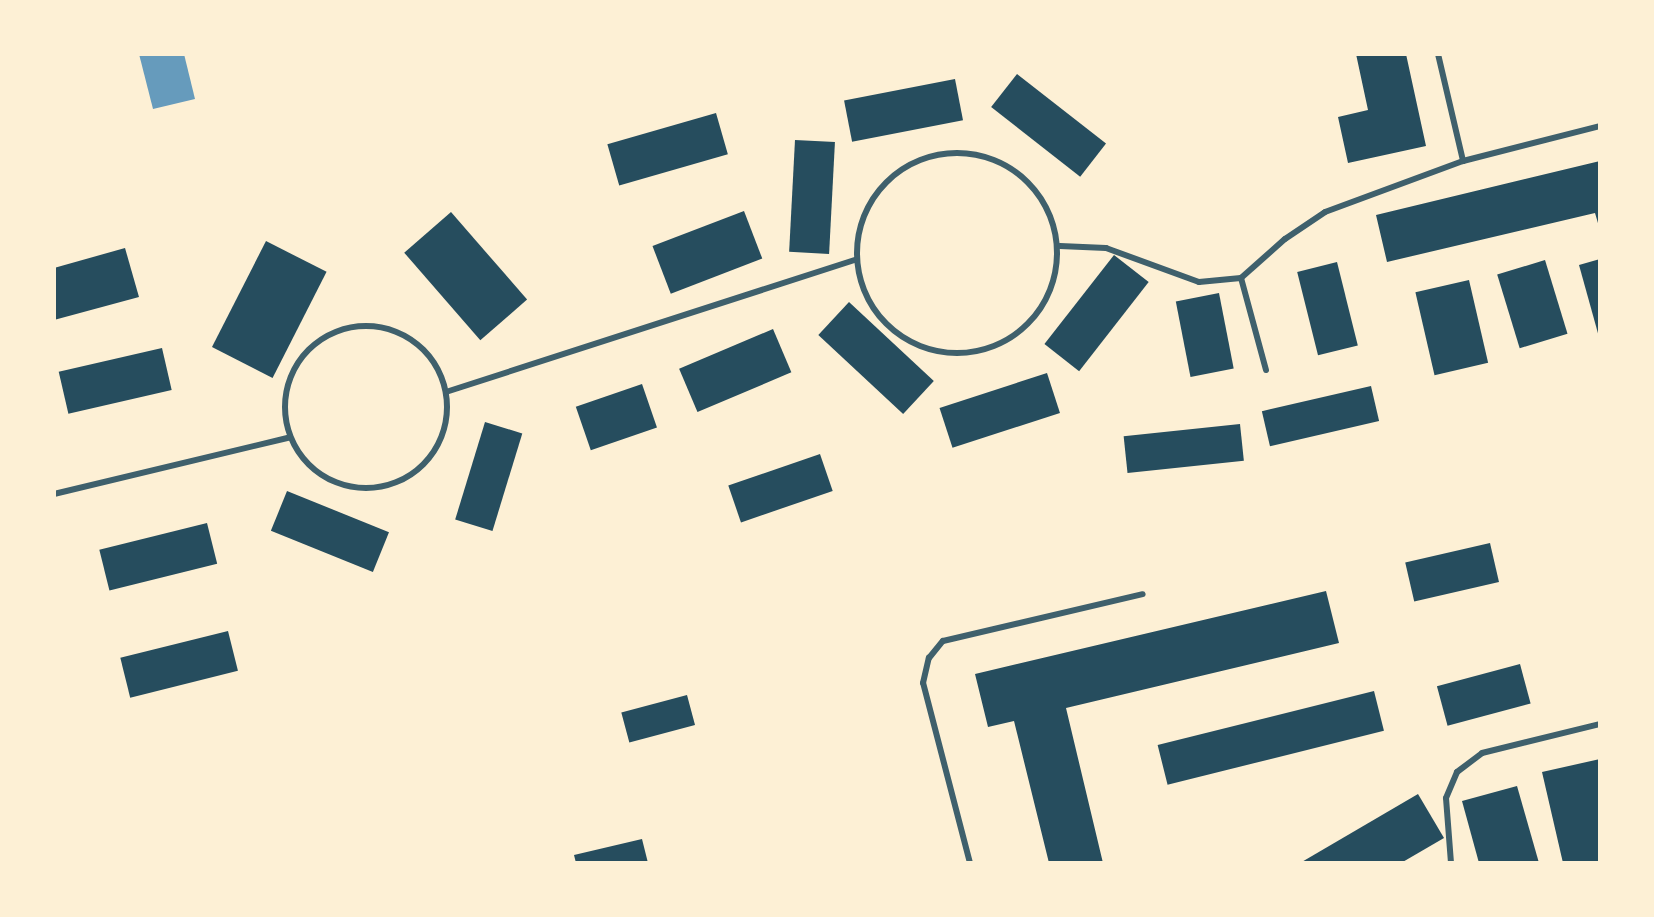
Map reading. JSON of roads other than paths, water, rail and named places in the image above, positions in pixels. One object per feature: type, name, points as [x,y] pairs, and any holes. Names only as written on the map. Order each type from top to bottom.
[{"type":"lane","points":[[1438,54],[1463,161]]},
{"type":"lane","points":[[1060,246],[1106,248],[1199,282],[1241,278],[1325,212],[1463,161],[1600,126]]},
{"type":"lane","points":[[950,151],[1012,170],[1042,196],[1060,246],[1041,308],[1015,337],[965,355],[912,344],[872,310],[855,260],[865,208],[900,168],[950,151]]},
{"type":"lane","points":[[449,391],[855,260]]},
{"type":"lane","points":[[1241,278],[1266,370]]},
{"type":"lane","points":[[343,327],[389,327],[428,351],[449,391],[444,440],[412,477],[366,491],[319,476],[288,438],[284,392],[304,352],[343,327]]},
{"type":"lane","points":[[54,494],[288,438]]},
{"type":"lane","points":[[970,863],[923,683],[929,658],[943,641],[1143,594]]},
{"type":"lane","points":[[1451,863],[1446,798],[1457,772],[1482,753],[1600,724]]},
{"type":"water","points":[[139,54],[184,54],[195,99],[153,109]]}]
